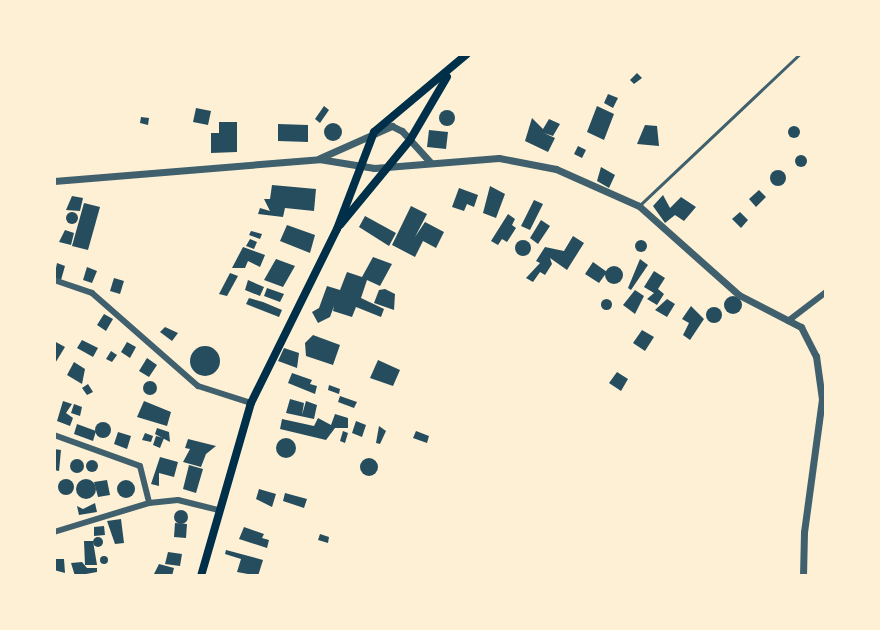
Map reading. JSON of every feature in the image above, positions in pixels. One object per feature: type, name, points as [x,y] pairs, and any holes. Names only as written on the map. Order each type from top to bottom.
[{"type":"main road","points":[[201,576],[251,402],[337,229],[358,164],[374,132],[450,72],[467,54]]},
{"type":"main road","points":[[337,229],[410,140],[450,72]]},
{"type":"street","points":[[319,159],[374,132],[392,127],[410,140],[430,162]]},
{"type":"street","points":[[54,181],[319,159],[388,168],[430,162],[499,158],[556,169],[639,206],[738,295],[801,327],[816,356],[822,399],[804,532],[803,576]]},
{"type":"street","points":[[54,280],[92,293],[198,386],[251,402]]},
{"type":"street","points":[[788,321],[826,292]]},
{"type":"street","points":[[54,435],[140,466],[149,503]]},
{"type":"street","points":[[54,532],[149,503],[178,500],[218,510]]},
{"type":"lane","points":[[639,206],[800,54]]},
{"type":"building","points":[[637,73],[642,78],[634,84],[630,80]]},
{"type":"building","points":[[608,94],[618,98],[613,108],[604,103]]},
{"type":"building","points":[[324,106],[329,110],[320,123],[315,119]]},
{"type":"building","points":[[597,106],[614,114],[604,140],[587,132]]},
{"type":"building","points":[[196,108],[211,111],[208,125],[193,122]]},
{"type":"building","points":[[444,110],[450,110],[455,118],[453,124],[444,126],[439,121],[439,115]]},
{"type":"building","points":[[141,117],[149,118],[148,125],[140,123]]},
{"type":"building","points":[[532,118],[543,129],[549,119],[560,124],[553,136],[544,133],[555,138],[548,152],[525,141]]},
{"type":"building","points":[[219,122],[237,122],[237,152],[211,153],[211,133],[219,133]]},
{"type":"building","points":[[329,123],[337,123],[342,132],[340,139],[329,141],[324,136],[324,128]]},
{"type":"building","points":[[278,124],[308,125],[308,142],[278,141]]},
{"type":"building","points":[[645,125],[657,126],[659,146],[637,144]]},
{"type":"building","points":[[794,126],[800,132],[794,138],[788,132]]},
{"type":"building","points":[[429,130],[448,132],[446,149],[427,147]]},
{"type":"building","points":[[578,146],[586,150],[582,158],[574,154]]},
{"type":"building","points":[[801,155],[807,161],[801,167],[795,161]]},
{"type":"building","points":[[601,167],[615,175],[609,188],[597,181]]},
{"type":"building","points":[[778,170],[786,178],[778,186],[770,178]]},
{"type":"building","points":[[272,185],[316,189],[314,211],[285,208],[283,217],[258,214],[260,208],[270,211],[264,199],[270,199]]},
{"type":"building","points":[[490,186],[505,194],[496,218],[483,213]]},
{"type":"building","points":[[459,188],[478,195],[474,207],[467,204],[464,211],[452,207]]},
{"type":"building","points":[[759,190],[766,197],[756,207],[749,199]]},
{"type":"building","points":[[663,195],[670,208],[681,197],[696,207],[684,221],[675,215],[665,223],[653,206]]},
{"type":"building","points":[[72,196],[83,198],[80,211],[66,210]]},
{"type":"building","points":[[534,200],[543,204],[530,230],[521,226]]},
{"type":"building","points":[[84,203],[100,207],[88,250],[72,246]]},
{"type":"building","points":[[411,206],[427,214],[415,237],[425,222],[444,232],[436,248],[423,241],[415,257],[392,245]]},
{"type":"building","points":[[72,212],[78,218],[72,224],[66,218]]},
{"type":"building","points":[[740,212],[748,220],[741,228],[732,219]]},
{"type":"building","points":[[508,214],[515,219],[512,225],[516,228],[507,242],[502,239],[498,245],[491,241]]},
{"type":"building","points":[[365,216],[396,233],[389,246],[359,227]]},
{"type":"building","points":[[541,220],[550,226],[538,244],[530,238]]},
{"type":"building","points":[[287,225],[315,235],[310,253],[280,241]]},
{"type":"building","points":[[65,230],[74,233],[71,245],[59,242]]},
{"type":"building","points":[[251,231],[262,234],[260,239],[249,235]]},
{"type":"building","points":[[573,236],[584,243],[567,270],[550,258],[552,264],[545,275],[540,272],[533,282],[526,278],[540,263],[536,261],[545,247],[564,251]]},
{"type":"building","points":[[250,239],[257,242],[254,249],[246,246]]},
{"type":"building","points":[[520,240],[526,240],[531,248],[529,254],[520,256],[515,251],[515,245]]},
{"type":"building","points":[[641,240],[647,246],[641,252],[635,246]]},
{"type":"building","points":[[243,247],[265,255],[260,267],[248,261],[245,268],[232,268]]},
{"type":"building","points":[[373,257],[392,264],[380,286],[367,280],[361,298],[384,309],[381,317],[356,307],[352,317],[333,311],[334,306],[330,317],[318,323],[312,312],[319,308],[327,286],[340,290],[347,272],[362,277]]},
{"type":"building","points":[[276,259],[295,266],[283,287],[264,280]]},
{"type":"building","points":[[640,259],[648,265],[631,290],[628,288]]},
{"type":"building","points":[[593,262],[607,272],[599,283],[585,274]]},
{"type":"building","points":[[57,263],[65,266],[61,280],[54,278]]},
{"type":"building","points":[[614,266],[620,269],[623,275],[620,281],[614,284],[608,281],[605,275],[608,269]]},
{"type":"building","points":[[87,267],[97,271],[92,283],[83,280]]},
{"type":"building","points":[[654,271],[665,278],[658,289],[664,294],[657,305],[647,299],[654,293],[644,287]]},
{"type":"building","points":[[230,273],[238,276],[227,296],[219,294]]},
{"type":"building","points":[[114,278],[124,281],[120,294],[110,291]]},
{"type":"building","points":[[248,280],[264,287],[260,296],[245,290]]},
{"type":"building","points":[[267,288],[284,294],[280,302],[264,296]]},
{"type":"building","points":[[385,289],[395,294],[394,310],[374,303],[379,290]]},
{"type":"building","points":[[635,290],[644,296],[635,314],[623,305]]},
{"type":"building","points":[[729,296],[737,296],[742,305],[740,312],[729,314],[724,309],[724,301]]},
{"type":"building","points":[[249,298],[282,310],[279,317],[246,304]]},
{"type":"building","points":[[606,299],[610,300],[610,308],[606,309],[602,308],[601,304],[602,300]]},
{"type":"building","points":[[667,299],[675,304],[667,317],[655,310]]},
{"type":"building","points":[[691,306],[704,319],[690,340],[683,335],[689,323],[682,319]]},
{"type":"building","points":[[714,307],[722,315],[714,323],[706,315]]},
{"type":"building","points":[[104,314],[113,319],[106,331],[97,325]]},
{"type":"building","points":[[165,327],[178,333],[172,341],[160,332]]},
{"type":"building","points":[[642,330],[654,337],[645,351],[633,343]]},
{"type":"building","points":[[313,335],[340,345],[333,365],[306,356],[305,343]]},
{"type":"building","points":[[82,340],[98,348],[93,357],[77,348]]},
{"type":"building","points":[[54,341],[65,347],[54,365]]},
{"type":"building","points":[[127,342],[136,347],[130,358],[121,352]]},
{"type":"building","points":[[205,346],[211,347],[219,355],[219,367],[211,375],[205,376],[199,375],[191,367],[190,361],[191,355],[199,347]]},
{"type":"building","points":[[284,348],[299,353],[297,368],[278,361]]},
{"type":"building","points":[[111,351],[117,355],[112,362],[106,359]]},
{"type":"building","points":[[147,358],[157,365],[149,377],[139,371]]},
{"type":"building","points":[[378,360],[400,370],[393,386],[370,378]]},
{"type":"building","points":[[74,362],[85,369],[82,384],[67,375]]},
{"type":"building","points":[[617,372],[628,379],[621,391],[609,383]]},
{"type":"building","points":[[292,373],[312,380],[310,384],[317,386],[315,394],[288,383]]},
{"type":"building","points":[[147,381],[153,381],[157,388],[153,395],[147,395],[143,391],[143,385]]},
{"type":"building","points":[[88,384],[93,392],[87,395],[82,388]]},
{"type":"building","points":[[329,385],[340,389],[339,394],[328,390]]},
{"type":"building","points":[[340,396],[357,402],[354,408],[338,402]]},
{"type":"building","points":[[290,399],[304,403],[302,415],[306,401],[317,405],[314,419],[286,413]]},
{"type":"building","points":[[63,401],[72,404],[66,413],[73,418],[70,426],[57,421]]},
{"type":"building","points":[[144,401],[171,412],[167,426],[137,417]]},
{"type":"building","points":[[74,404],[82,407],[80,416],[71,413]]},
{"type":"building","points":[[335,414],[348,418],[348,428],[335,428],[326,440],[280,429],[282,419],[314,426],[318,418],[331,425]]},
{"type":"building","points":[[356,421],[366,425],[362,437],[352,433]]},
{"type":"building","points":[[103,422],[109,424],[109,436],[103,438],[97,436],[95,430],[97,424]]},
{"type":"building","points":[[77,424],[96,431],[93,441],[74,434]]},
{"type":"building","points":[[379,426],[386,431],[380,444],[376,443]]},
{"type":"building","points":[[157,428],[169,432],[170,442],[155,434]]},
{"type":"building","points":[[343,431],[348,433],[345,443],[340,441]]},
{"type":"building","points":[[416,431],[429,436],[427,443],[413,438]]},
{"type":"building","points":[[118,432],[131,436],[127,449],[114,444]]},
{"type":"building","points":[[145,433],[153,436],[151,442],[142,440]]},
{"type":"building","points":[[156,436],[164,438],[160,448],[153,445]]},
{"type":"building","points":[[286,438],[293,441],[296,448],[293,455],[286,458],[279,455],[276,448],[279,441]]},
{"type":"building","points":[[188,439],[216,446],[206,454],[201,467],[183,462],[190,449],[185,448]]},
{"type":"building","points":[[54,449],[61,450],[59,471],[54,470]]},
{"type":"building","points":[[160,457],[178,462],[174,477],[159,473],[159,486],[151,484]]},
{"type":"building","points":[[369,458],[375,461],[378,467],[375,473],[369,476],[363,473],[360,467],[363,461]]},
{"type":"building","points":[[77,459],[82,461],[82,471],[77,473],[72,471],[70,466],[72,461]]},
{"type":"building","points":[[87,461],[97,461],[97,471],[87,471]]},
{"type":"building","points":[[189,465],[203,469],[196,493],[183,489]]},
{"type":"building","points":[[63,479],[69,479],[74,487],[72,493],[63,495],[58,490],[58,484]]},
{"type":"building","points":[[86,479],[93,482],[96,489],[93,496],[86,499],[79,496],[76,489],[79,482]]},
{"type":"building","points":[[107,480],[110,495],[98,497],[94,482]]},
{"type":"building","points":[[122,480],[130,480],[135,489],[133,496],[122,498],[117,493],[117,485]]},
{"type":"building","points":[[259,489],[276,494],[272,507],[256,499]]},
{"type":"building","points":[[285,493],[307,499],[304,508],[283,501]]},
{"type":"building","points":[[95,503],[97,512],[79,515],[77,506],[83,509]]},
{"type":"building","points":[[181,510],[186,512],[186,522],[181,524],[176,522],[174,517],[176,512]]},
{"type":"building","points":[[121,519],[124,543],[115,544],[107,521]]},
{"type":"building","points":[[175,523],[187,524],[186,538],[174,537]]},
{"type":"building","points":[[104,526],[105,535],[94,536],[94,527]]},
{"type":"building","points":[[244,527],[264,534],[262,538],[269,540],[267,548],[239,539]]},
{"type":"building","points":[[320,534],[329,537],[328,543],[318,540]]},
{"type":"building","points":[[98,537],[102,538],[102,546],[98,547],[94,546],[93,542],[94,538]]},
{"type":"building","points":[[84,541],[93,541],[97,565],[85,565]]},
{"type":"building","points":[[226,550],[263,560],[258,576],[237,572],[241,559],[225,554]]},
{"type":"building","points":[[168,552],[182,554],[180,566],[165,564]]},
{"type":"building","points":[[104,556],[108,560],[104,564],[100,560]]},
{"type":"building","points":[[54,559],[64,559],[65,573],[54,570]]},
{"type":"building","points":[[82,562],[87,568],[97,568],[97,572],[75,576],[71,563]]},
{"type":"building","points":[[159,564],[174,568],[172,576],[153,576]]}]
